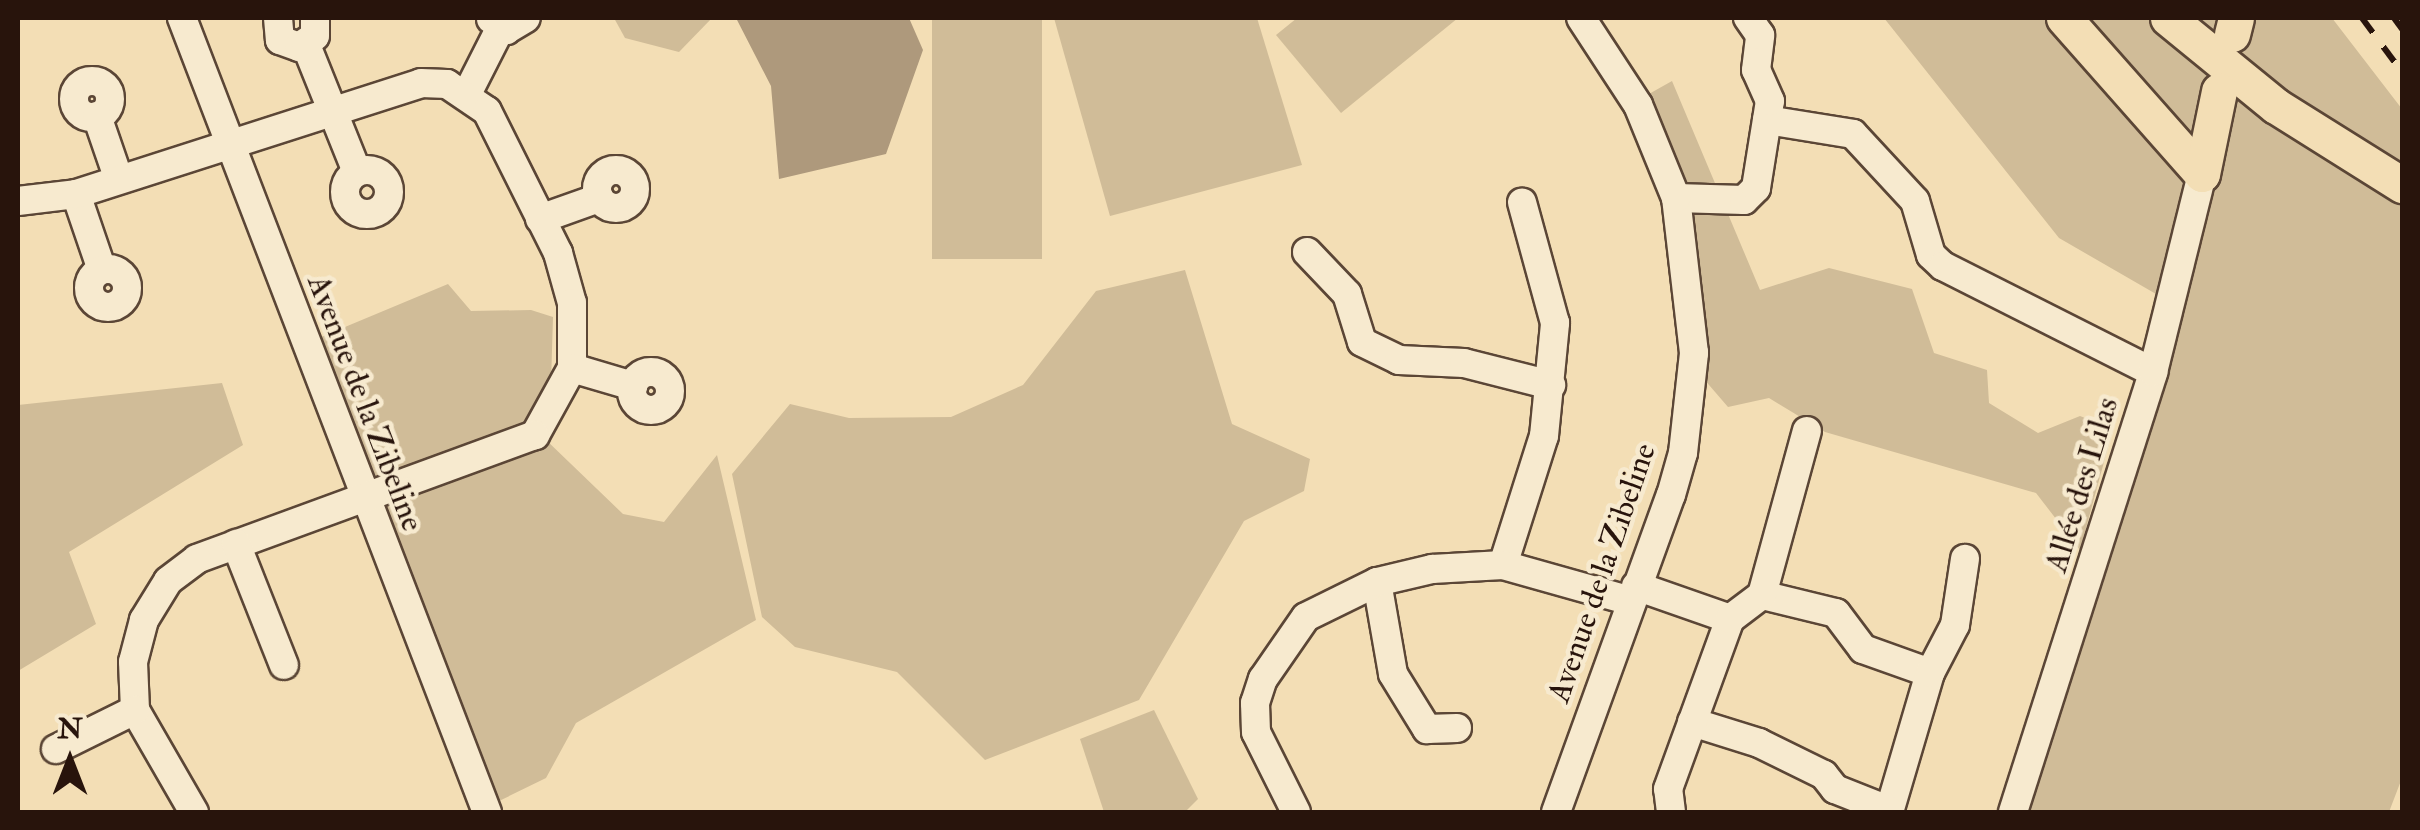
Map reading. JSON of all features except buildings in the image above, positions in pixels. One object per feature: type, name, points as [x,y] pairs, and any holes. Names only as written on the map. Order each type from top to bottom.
[{"type":"main road","points":[[2064,18],[2202,174]]},
{"type":"main road","points":[[2168,18],[2276,106],[2402,185]]},
{"type":"main road","points":[[2202,174],[2219,92]]},
{"type":"street","name":"Avenue de la Zibeline","points":[[182,18],[227,145],[487,812]]},
{"type":"street","points":[[278,18],[280,40],[306,45]]},
{"type":"street","points":[[306,45],[316,36],[316,18]]},
{"type":"street","points":[[468,92],[495,23],[518,28],[526,18]]},
{"type":"street","name":"Avenue de la Zibeline","points":[[1556,812],[1671,495],[1692,398],[1691,290],[1676,198],[1638,105],[1582,18]]},
{"type":"street","points":[[1676,198],[1744,200],[1756,188],[1770,101],[1756,70],[1760,35],[1748,18]]},
{"type":"street","points":[[306,45],[357,172]]},
{"type":"street","points":[[18,201],[76,194],[118,177],[335,115],[421,83],[468,92],[506,140],[558,252],[572,303],[572,368],[535,436],[197,559],[168,581],[144,620],[133,662],[135,710],[194,812]]},
{"type":"street","points":[[97,116],[118,177]]},
{"type":"street","points":[[1767,120],[1854,134],[1915,201],[1930,255],[1943,266],[2153,372]]},
{"type":"street","name":"Allée des Lilas","points":[[2013,812],[2153,372],[2202,174]]},
{"type":"street","points":[[526,188],[518,211],[524,234],[558,252]]},
{"type":"street","points":[[76,194],[102,270]]},
{"type":"street","points":[[540,219],[599,198]]},
{"type":"street","points":[[1503,565],[1544,436],[1552,385],[1555,323],[1522,202]]},
{"type":"street","points":[[1306,252],[1347,294],[1362,342],[1399,360],[1464,364],[1552,385]]},
{"type":"street","points":[[572,368],[633,386]]},
{"type":"street","points":[[1670,812],[1668,789],[1730,619],[1762,595],[1807,430]]},
{"type":"street","points":[[236,544],[284,665]]},
{"type":"street","points":[[1692,722],[1759,744],[1824,775],[1834,789],[1889,811],[1930,673],[1956,625],[1966,559]]},
{"type":"street","points":[[1296,812],[1256,732],[1255,703],[1263,678],[1306,617],[1377,582],[1432,569],[1503,565],[1730,619]]},
{"type":"street","points":[[1377,582],[1393,674],[1427,730],[1457,728]]},
{"type":"street","points":[[1762,595],[1836,613],[1863,649],[1930,673]]},
{"type":"street","points":[[56,749],[135,710]]},
{"type":"shaded area","points":[[614,18],[712,18],[679,52],[625,38]]},
{"type":"shaded area","points":[[736,18],[909,18],[923,50],[886,154],[779,179],[771,86]]},
{"type":"shaded area","points":[[932,18],[1042,18],[1042,259],[932,259]]},
{"type":"shaded area","points":[[1054,18],[1257,18],[1302,165],[1110,216]]},
{"type":"shaded area","points":[[1297,18],[1458,18],[1341,113],[1276,35]]},
{"type":"shaded area","points":[[1884,18],[2332,18],[2402,109],[2402,778],[2389,812],[2025,812],[2182,309],[2059,238]]},
{"type":"shaded area","points":[[1672,81],[1760,290],[1829,268],[1912,289],[1934,353],[1987,370],[1989,403],[2038,433],[2080,416],[2113,429],[2080,550],[2036,493],[1825,432],[1769,398],[1728,407],[1703,378],[1640,99]]},
{"type":"shaded area","points":[[1185,270],[1232,424],[1310,459],[1304,491],[1244,521],[1139,700],[985,760],[897,672],[795,647],[762,617],[732,474],[790,404],[849,418],[951,417],[1023,385],[1096,291]]},
{"type":"shaded area","points":[[448,284],[471,311],[531,310],[553,317],[551,383],[528,423],[372,481],[321,337]]},
{"type":"shaded area","points":[[222,383],[243,445],[69,552],[96,624],[18,671],[18,405]]},
{"type":"shaded area","points":[[544,438],[623,514],[664,522],[717,455],[756,620],[576,723],[546,778],[497,802],[384,499]]},
{"type":"shaded area","points":[[1154,710],[1198,799],[1185,812],[1104,812],[1080,739]]},
{"type":"railway","points":[[2362,18],[2402,72]]},
{"type":"railway","points":[[2394,18],[2402,29]]}]
